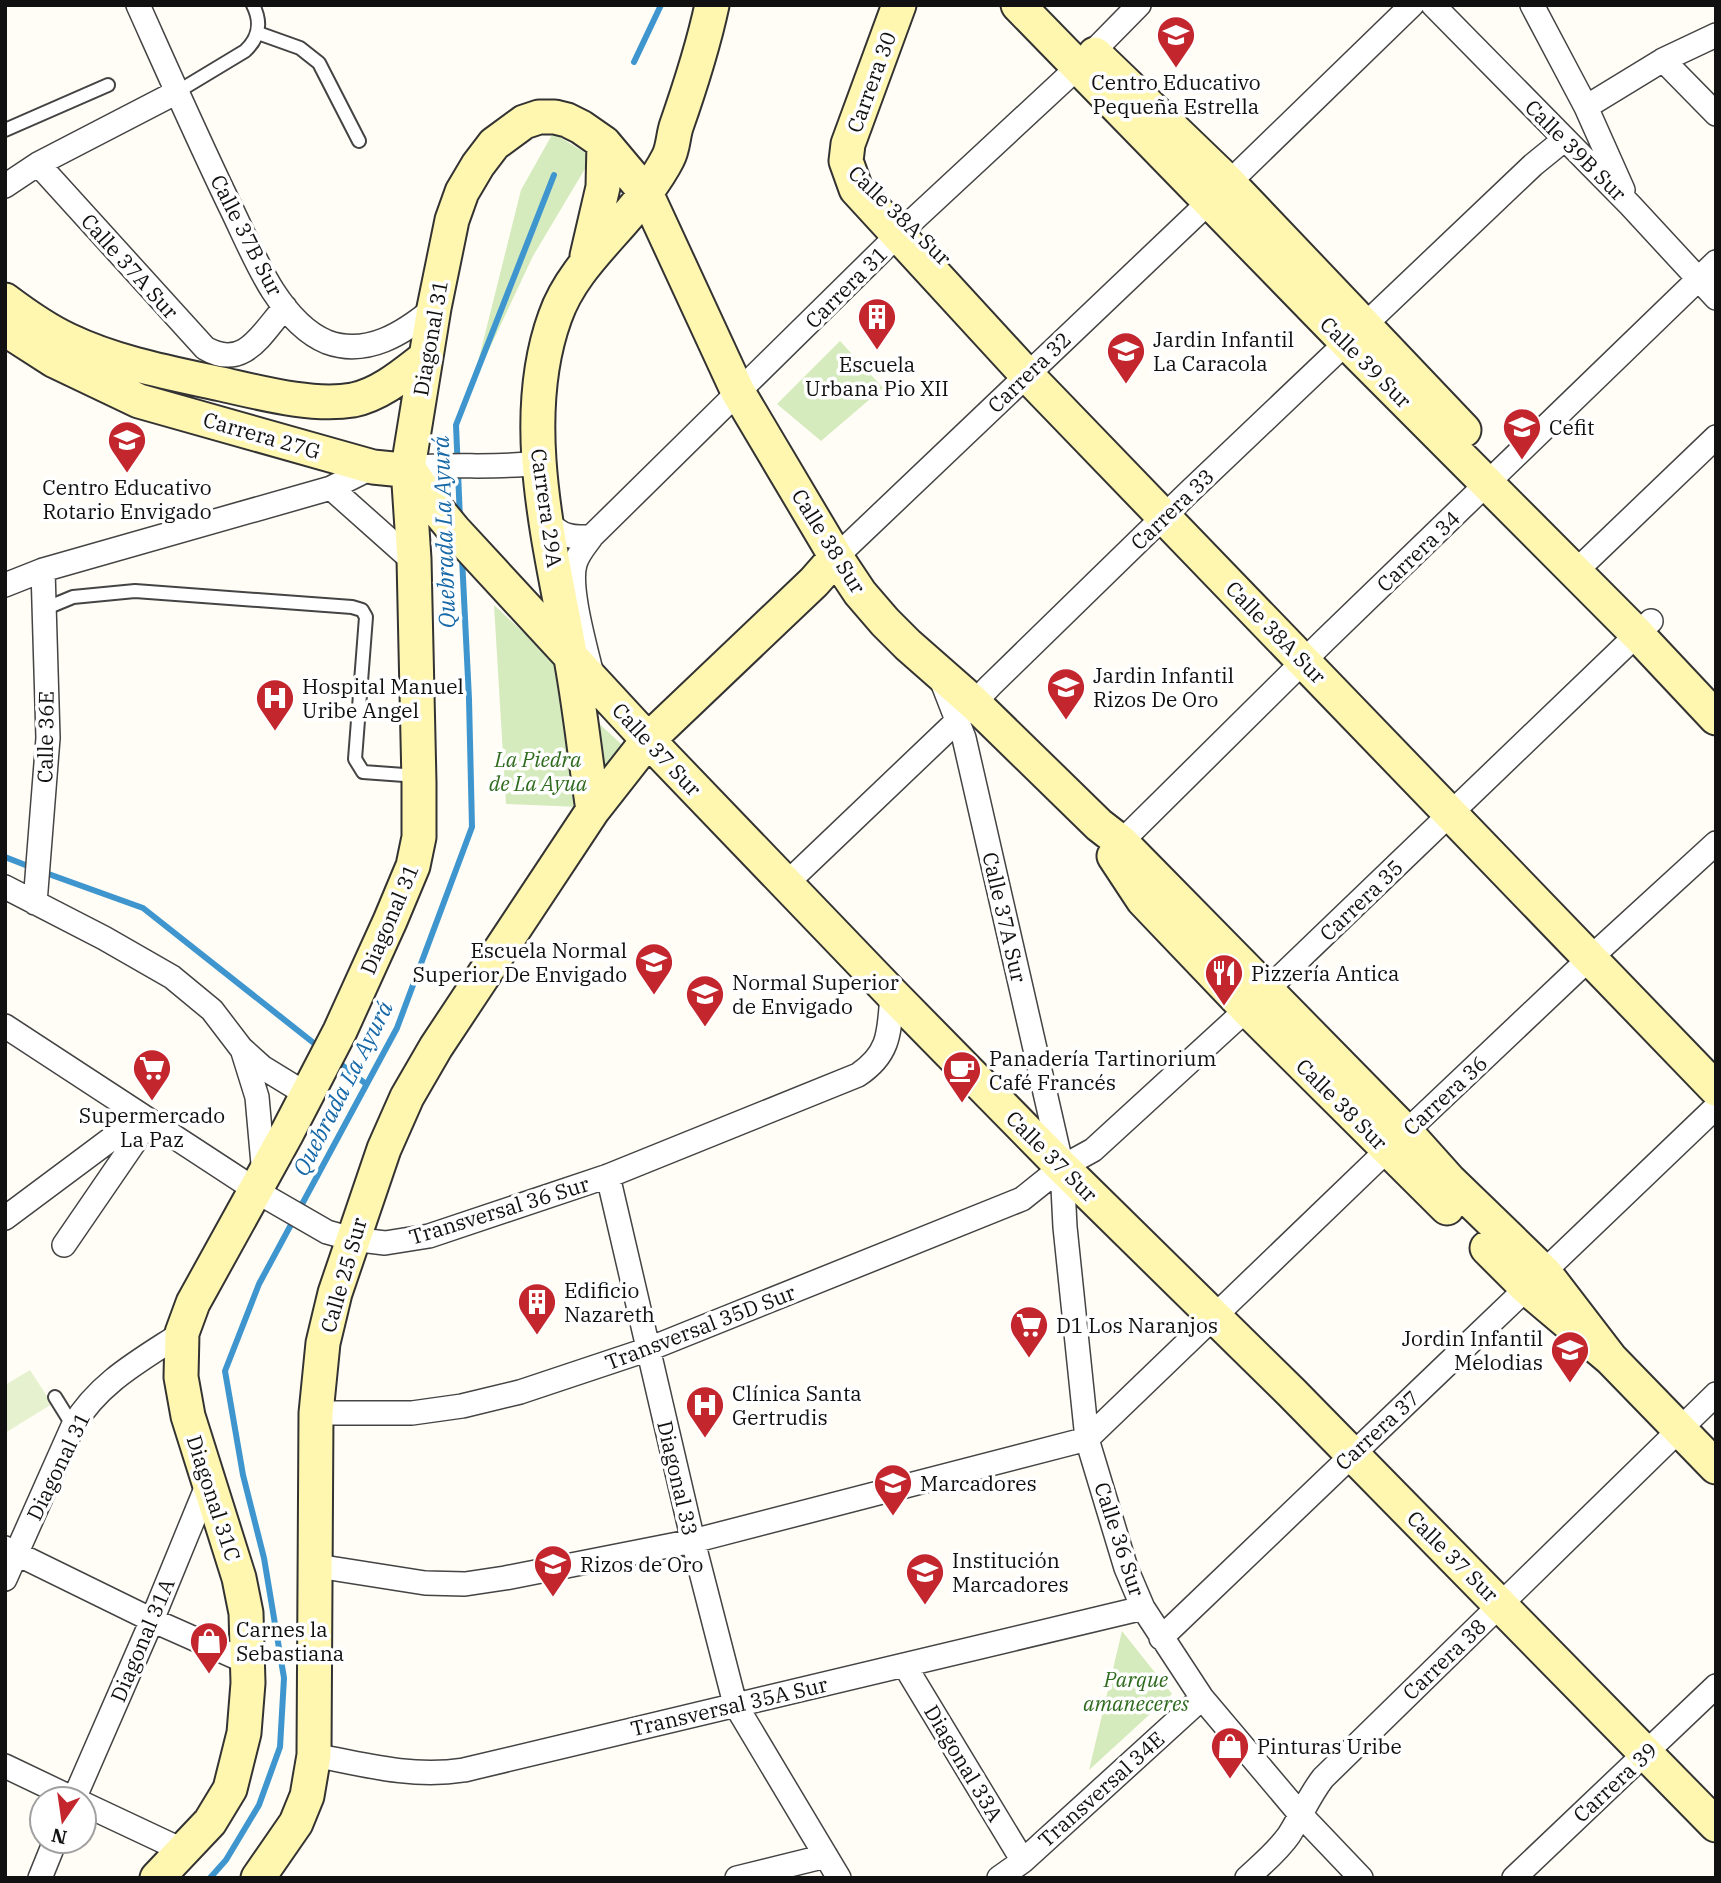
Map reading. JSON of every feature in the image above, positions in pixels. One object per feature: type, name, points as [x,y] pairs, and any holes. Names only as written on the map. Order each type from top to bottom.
[{"type":"main road","points":[[679,269],[667,191],[672,144],[698,62],[712,5]]},
{"type":"main road","name":"Carrera 30","points":[[846,161],[848,144],[899,5]]},
{"type":"main road","name":"Calle 39 Sur","points":[[1018,5],[1085,60],[1355,334],[1391,353],[1495,477],[1644,628],[1716,688]]},
{"type":"main road","name":"Calle 39 Sur","points":[[1045,5],[1085,60]]},
{"type":"main road","name":"Diagonal 31","points":[[182,1333],[193,1303],[313,1082],[390,922],[412,866],[419,837],[414,559],[408,468],[433,308],[452,220],[459,201],[478,165],[494,144],[524,122],[539,117],[568,120],[614,156],[646,193]]},
{"type":"main road","points":[[585,265],[604,181],[614,156],[645,163],[672,144]]},
{"type":"main road","name":"Carrera 29A","points":[[593,810],[582,668],[547,521],[528,464],[547,344],[555,316],[585,265],[646,193],[672,144]]},
{"type":"main road","name":"Calle 38A Sur","points":[[846,161],[856,189],[904,229],[1597,952],[1716,1062]]},
{"type":"main road","name":"Calle 38 Sur","points":[[646,193],[738,392],[860,593],[885,622],[937,671],[966,712],[1110,834],[1125,875],[1143,900],[1256,1000],[1537,1281],[1716,1467]]},
{"type":"main road","name":"Carrera 27G","points":[[5,300],[68,340],[113,358],[160,371],[285,397],[326,401],[354,400],[397,379],[426,357]]},
{"type":"main road","name":"Carrera 27G","points":[[14,339],[139,401],[373,467],[393,470],[408,468]]},
{"type":"main road","name":"Calle 37 Sur","points":[[408,468],[454,530],[785,884],[1062,1167],[1216,1317],[1501,1604],[1716,1825]]},
{"type":"main road","name":"Carrera 32","points":[[648,740],[814,582],[836,557]]},
{"type":"main road","name":"Calle 39 Sur","points":[[1644,628],[1716,718]]},
{"type":"main road","name":"Calle 25 Sur","points":[[258,1878],[296,1823],[307,1796],[314,1755],[316,1413],[323,1343],[335,1293],[339,1236],[384,1149],[407,1097],[436,1047],[593,810],[648,740]]},
{"type":"main road","name":"Calle 38A Sur","points":[[1597,952],[1716,1089]]},
{"type":"main road","name":"Diagonal 31C","points":[[158,1878],[210,1822],[230,1789],[244,1733],[248,1663],[246,1613],[240,1578],[188,1416],[181,1377],[182,1333]]},
{"type":"street","name":"Calle 37B Sur","points":[[138,5],[197,138],[263,273],[285,307],[307,331],[328,342],[353,347],[380,342],[399,334],[433,308]]},
{"type":"street","name":"Carrera 31","points":[[582,668],[573,585],[575,564],[592,536],[904,229],[1085,60],[1139,5]]},
{"type":"street","name":"Calle 39B Sur","points":[[1412,5],[1630,205],[1716,298]]},
{"type":"street","name":"Carrera 32","points":[[836,557],[1219,193],[1412,5]]},
{"type":"street","name":"Calle 39B Sur","points":[[1433,5],[1560,143]]},
{"type":"street","points":[[1532,5],[1586,107],[1630,205]]},
{"type":"street","points":[[1586,107],[1663,60],[1716,35]]},
{"type":"street","points":[[1663,60],[1716,114]]},
{"type":"street","points":[[5,186],[38,164],[177,92]]},
{"type":"street","points":[[135,115],[151,114],[176,120],[197,138]]},
{"type":"street","name":"Carrera 33","points":[[785,884],[966,712],[1172,508],[1533,165],[1560,143]]},
{"type":"street","name":"Calle 37A Sur","points":[[38,164],[205,348],[229,357],[240,354],[249,348],[285,307]]},
{"type":"street","name":"Carrera 34","points":[[1110,834],[1311,654],[1716,262]]},
{"type":"street","points":[[1582,566],[1716,437]]},
{"type":"street","name":"Carrera 27G","points":[[408,468],[528,464]]},
{"type":"street","points":[[5,585],[43,570],[331,488],[370,471],[373,467]]},
{"type":"street","points":[[331,488],[414,559]]},
{"type":"street","points":[[547,521],[565,536],[592,536]]},
{"type":"street","name":"Calle 36E","points":[[35,903],[48,738],[43,570]]},
{"type":"street","name":"Carrera 35","points":[[1062,1167],[1093,1150],[1256,1000],[1644,628]]},
{"type":"street","name":"Calle 37A Sur","points":[[966,712],[1062,1167]]},
{"type":"street","name":"Carrera 36","points":[[1087,1439],[1396,1141],[1716,843]]},
{"type":"street","points":[[5,887],[172,977],[212,1010],[241,1048],[262,1068],[313,1082]]},
{"type":"street","name":"Transversal 36 Sur","points":[[5,1026],[142,1116],[260,1182],[287,1209],[339,1236],[385,1243],[429,1236],[608,1176],[858,1075],[880,1057],[886,1043],[892,994]]},
{"type":"street","points":[[241,1048],[257,1097],[260,1182]]},
{"type":"street","name":"Carrera 37","points":[[1161,1638],[1716,1107]]},
{"type":"street","points":[[64,1245],[120,1144],[142,1116]]},
{"type":"street","points":[[5,1218],[120,1144]]},
{"type":"street","name":"Transversal 35D Sur","points":[[316,1413],[412,1413],[462,1406],[520,1392],[649,1349],[1022,1199],[1062,1167]]},
{"type":"street","name":"Calle 36 Sur","points":[[1062,1167],[1065,1227],[1087,1439],[1126,1568],[1143,1608],[1202,1698],[1300,1814],[1361,1878]]},
{"type":"street","name":"Diagonal 33","points":[[608,1176],[693,1541],[736,1704],[839,1878]]},
{"type":"street","name":"Diagonal 31","points":[[5,1579],[11,1551],[84,1408],[102,1388],[140,1359],[182,1333]]},
{"type":"street","name":"Carrera 38","points":[[1247,1878],[1277,1851],[1322,1778],[1716,1394]]},
{"type":"street","points":[[317,1566],[425,1583],[465,1584],[505,1578],[693,1541],[1087,1439]]},
{"type":"street","name":"Diagonal 31A","points":[[80,1785],[209,1481]]},
{"type":"street","points":[[11,1551],[152,1620],[248,1663]]},
{"type":"street","name":"Transversal 35A Sur","points":[[314,1755],[407,1773],[435,1775],[464,1770],[1143,1608]]},
{"type":"street","name":"Diagonal 33A","points":[[905,1666],[1023,1861]]},
{"type":"street","name":"Carrera 39","points":[[1514,1878],[1716,1686]]},
{"type":"street","name":"Transversal 34E","points":[[999,1878],[1023,1861],[1202,1698]]},
{"type":"street","points":[[5,1766],[45,1785]]},
{"type":"street","points":[[98,1811],[184,1851]]},
{"type":"street","points":[[40,1878],[49,1855]]},
{"type":"street","points":[[737,1878],[827,1856]]},
{"type":"lane","points":[[177,92],[254,43],[259,23],[253,5]]},
{"type":"lane","points":[[258,33],[300,48],[319,63],[359,141]]},
{"type":"lane","points":[[5,130],[108,85]]},
{"type":"lane","points":[[44,609],[73,597],[135,591],[352,607],[362,610],[366,617],[355,760],[363,772],[418,776]]},
{"type":"lane","points":[[55,1397],[74,1426]]},
{"type":"green space","points":[[553,133],[592,157],[533,256],[472,386],[521,190]]},
{"type":"green space","points":[[840,341],[883,388],[821,441],[777,404]]},
{"type":"green space","name":"La Piedra de La Ayua","points":[[494,605],[555,662],[579,807],[506,804]]},
{"type":"green space","points":[[580,706],[632,754],[593,793]]},
{"type":"green space","points":[[30,1370],[52,1404],[5,1433],[5,1385]]},
{"type":"green space","name":"Parque amaneceres","points":[[1122,1631],[1172,1694],[1089,1770]]},
{"type":"waterway","name":"Quebrada La Ayurá","points":[[634,62],[661,5]]},
{"type":"waterway","name":"Quebrada La Ayurá","points":[[460,519],[456,425],[554,175]]},
{"type":"waterway","name":"Quebrada La Ayurá","points":[[210,1878],[226,1860],[259,1805],[280,1747],[284,1678],[264,1558],[243,1475],[225,1371],[259,1284],[397,1028],[472,827],[462,558]]},
{"type":"waterway","points":[[5,857],[33,868]]},
{"type":"waterway","points":[[43,872],[143,908],[320,1048]]},
{"type":"waterway","points":[[337,1061],[366,1084]]},
{"type":"place","name":"Centro Educativo Pequeña Estrella","points":[[1176,69]]},
{"type":"place","name":"Escuela Urbana Pio XII","points":[[877,351]]},
{"type":"place","name":"Jardin Infantil La Caracola","points":[[1126,385]]},
{"type":"place","name":"Cefit","points":[[1522,461]]},
{"type":"place","name":"Centro Educativo Rotario Envigado","points":[[127,474]]},
{"type":"place","name":"Jardin Infantil Rizos De Oro","points":[[1066,721]]},
{"type":"place","name":"Hospital Manuel Uribe Angel","points":[[275,732]]},
{"type":"place","name":"Escuela Normal Superior De Envigado","points":[[654,996]]},
{"type":"place","name":"Pizzería Antica","points":[[1224,1007]]},
{"type":"place","name":"Normal Superior de Envigado","points":[[705,1028]]},
{"type":"place","name":"Supermercado La Paz","points":[[152,1102]]},
{"type":"place","name":"Panadería Tartinorium Café Francés","points":[[962,1104]]},
{"type":"place","name":"Edificio Nazareth","points":[[537,1336]]},
{"type":"place","name":"D1 Los Naranjos","points":[[1029,1359]]},
{"type":"place","name":"Jordin Infantil Melodias","points":[[1570,1384]]},
{"type":"place","name":"Clínica Santa Gertrudis","points":[[705,1439]]},
{"type":"place","name":"Marcadores","points":[[893,1517]]},
{"type":"place","name":"Rizos de Oro","points":[[553,1598]]},
{"type":"place","name":"Institución Marcadores","points":[[925,1606]]},
{"type":"place","name":"Carnes la Sebastiana","points":[[209,1675]]},
{"type":"place","name":"Pinturas Uribe","points":[[1230,1780]]}]
